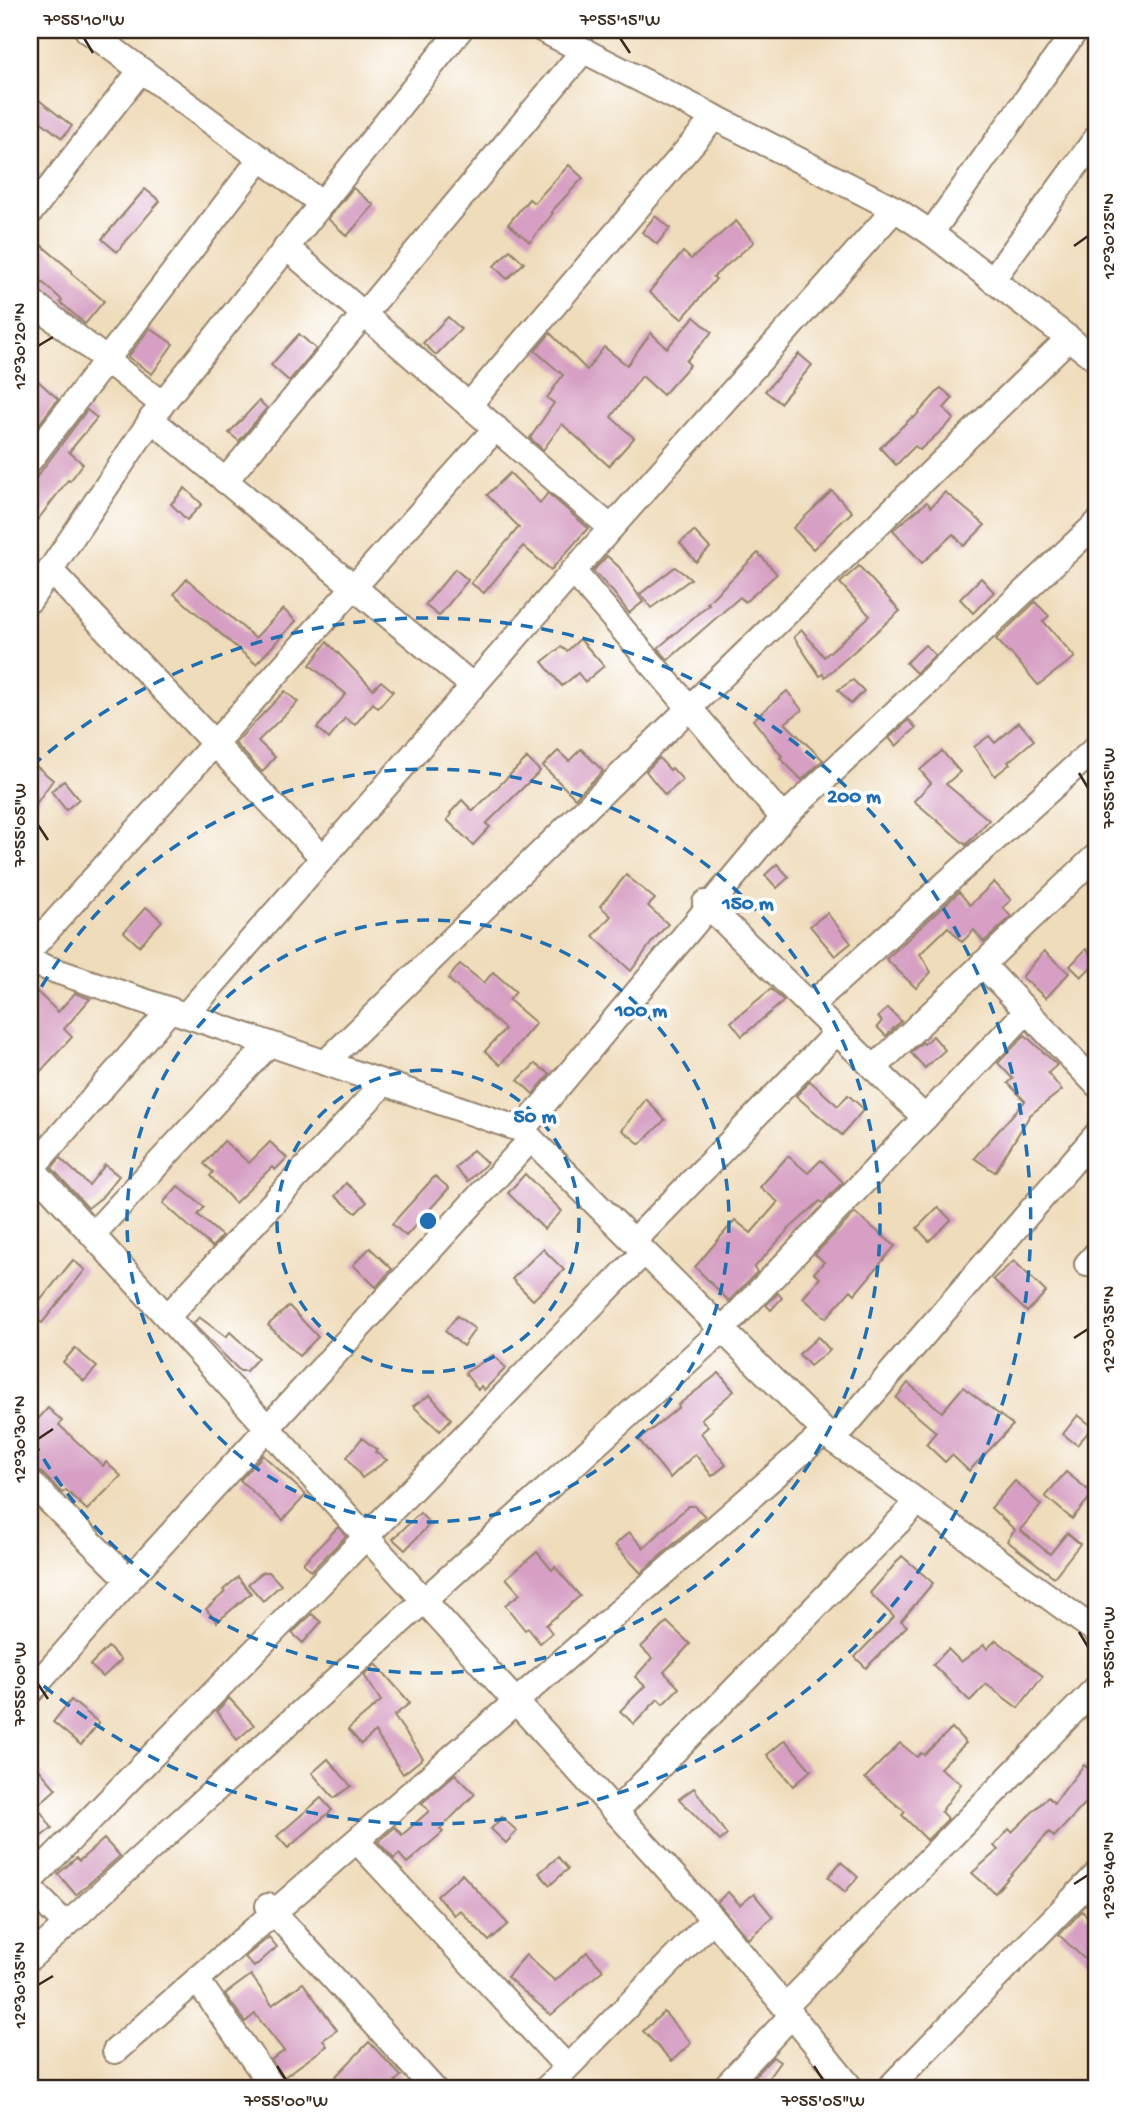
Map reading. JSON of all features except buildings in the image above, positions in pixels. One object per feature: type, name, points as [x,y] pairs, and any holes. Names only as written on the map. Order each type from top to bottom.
[{"type":"street","points":[[87,30],[321,203]]},
{"type":"street","points":[[30,600],[157,411],[460,30]]},
{"type":"street","points":[[543,30],[895,209],[931,233],[1069,338],[1095,354]]},
{"type":"street","points":[[931,233],[1076,30]]},
{"type":"street","points":[[225,481],[584,50]]},
{"type":"street","points":[[30,214],[141,70]]},
{"type":"street","points":[[469,405],[715,117]]},
{"type":"street","points":[[992,280],[1097,137]]},
{"type":"street","points":[[30,460],[261,158]]},
{"type":"street","points":[[852,2089],[713,1919],[31,1167],[323,858],[573,571],[895,209]]},
{"type":"street","points":[[286,247],[611,528]]},
{"type":"street","points":[[30,300],[106,360],[225,481],[472,686]]},
{"type":"street","points":[[325,1063],[1069,338]]},
{"type":"street","points":[[30,950],[496,428]]},
{"type":"street","points":[[30,1692],[527,1135],[707,905],[783,818],[1097,523]]},
{"type":"street","points":[[50,570],[323,858]]},
{"type":"street","points":[[573,571],[783,818]]},
{"type":"street","points":[[810,1006],[1097,747]]},
{"type":"street","points":[[874,1068],[1097,855]]},
{"type":"street","points":[[707,905],[925,1118]]},
{"type":"street","points":[[30,962],[527,1135],[829,1436],[1097,1632]]},
{"type":"street","points":[[982,964],[1097,1085]]},
{"type":"street","points":[[30,1958],[722,1330],[1027,1011]]},
{"type":"street","points":[[30,1881],[367,1536],[837,1032]]},
{"type":"street","points":[[93,1234],[269,1044]]},
{"type":"street","points":[[168,1316],[384,1083]]},
{"type":"street","points":[[115,2052],[197,1980],[271,1909],[357,1841],[829,1436],[1097,1134]]},
{"type":"street","points":[[30,1482],[129,1580]]},
{"type":"street","points":[[616,1811],[918,1502]]},
{"type":"street","points":[[723,2089],[788,2011],[1097,1687]]},
{"type":"street","points":[[357,1841],[567,2067]]},
{"type":"street","points":[[888,2089],[1097,1874]]},
{"type":"street","points":[[30,1888],[66,1925]]},
{"type":"street","points":[[271,1909],[434,2089]]},
{"type":"street","points":[[545,2089],[713,1919]]},
{"type":"street","points":[[197,1980],[274,2089]]}]
